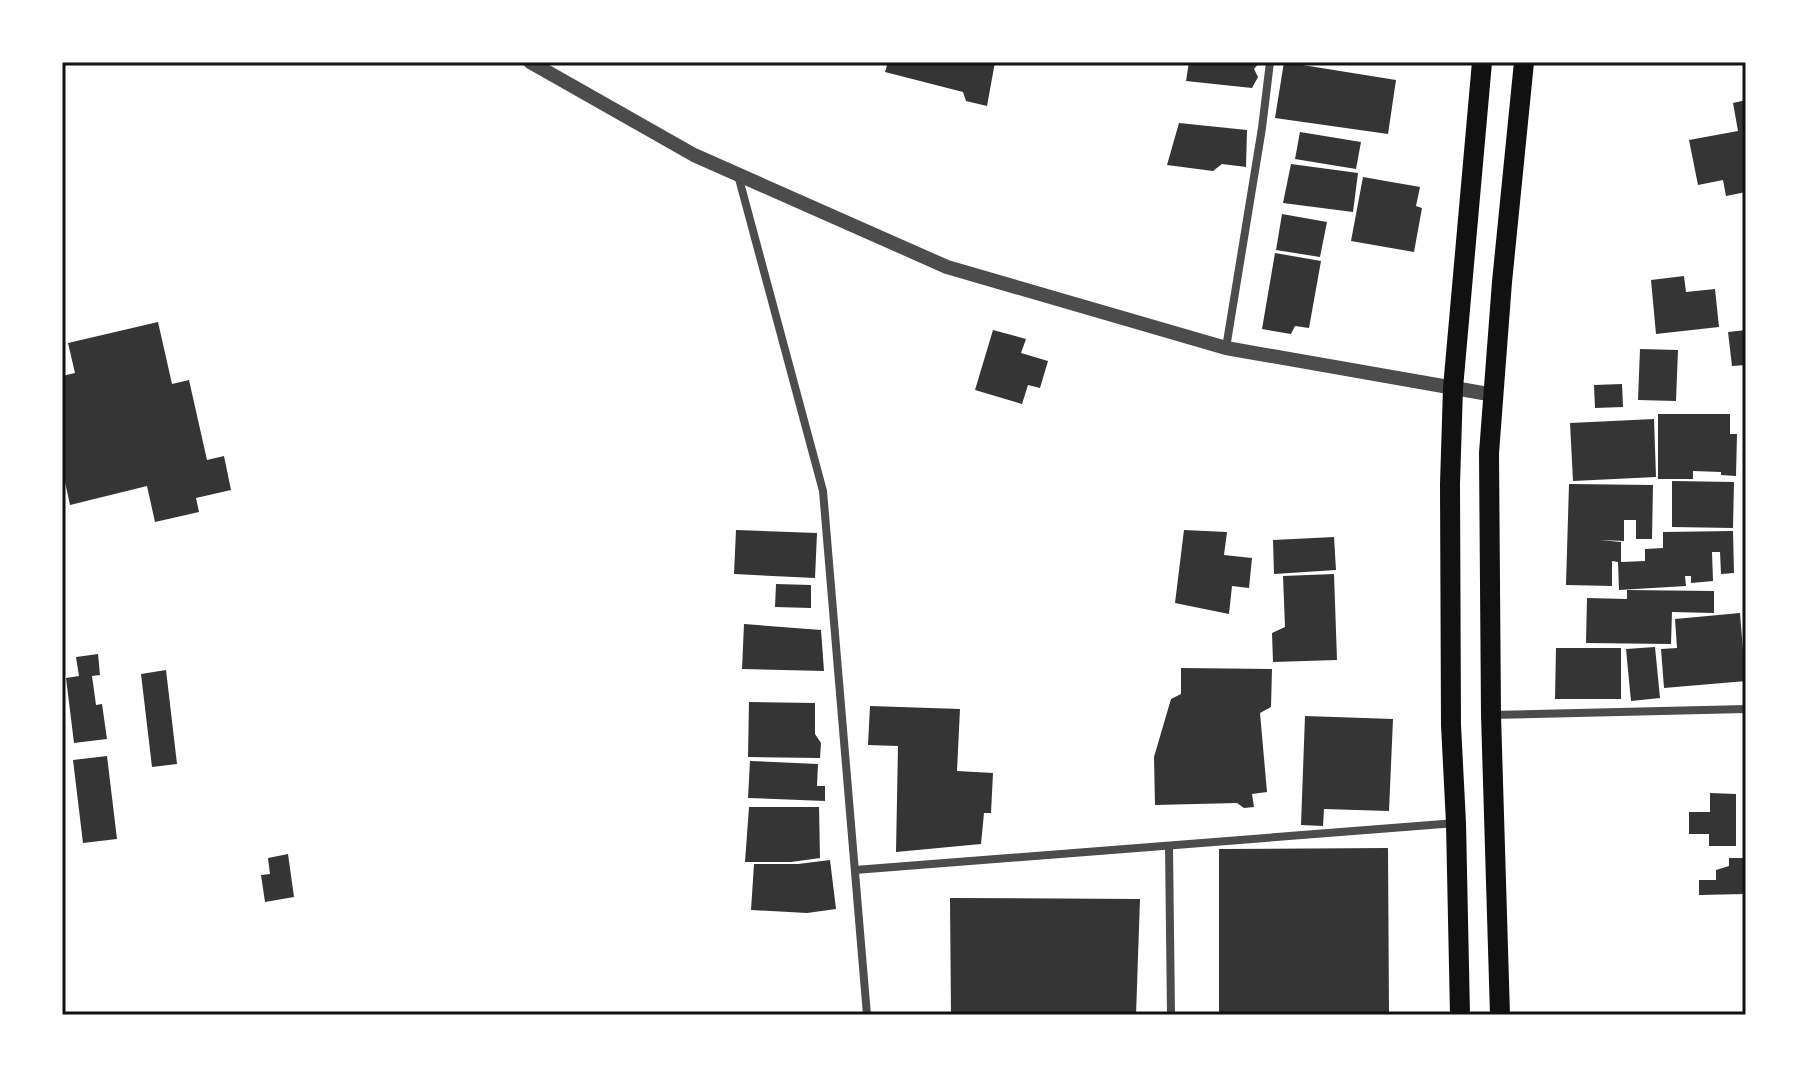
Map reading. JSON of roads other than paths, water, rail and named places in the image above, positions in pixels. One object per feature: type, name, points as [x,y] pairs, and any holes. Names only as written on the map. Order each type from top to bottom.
[{"type":"main road","points":[[1460,1015],[1451,725],[1450,484],[1453,388],[1482,62]]},
{"type":"main road","points":[[1500,1015],[1491,715],[1489,453],[1524,62]]},
{"type":"street","points":[[530,62],[694,155],[947,267],[1226,348],[1494,395]]},
{"type":"street","points":[[1226,348],[1270,62]]},
{"type":"street","points":[[738,174],[823,491],[867,1015]]},
{"type":"street","points":[[1491,715],[1746,709]]},
{"type":"street","points":[[855,870],[1456,823]]},
{"type":"street","points":[[1169,846],[1171,1015]]}]
